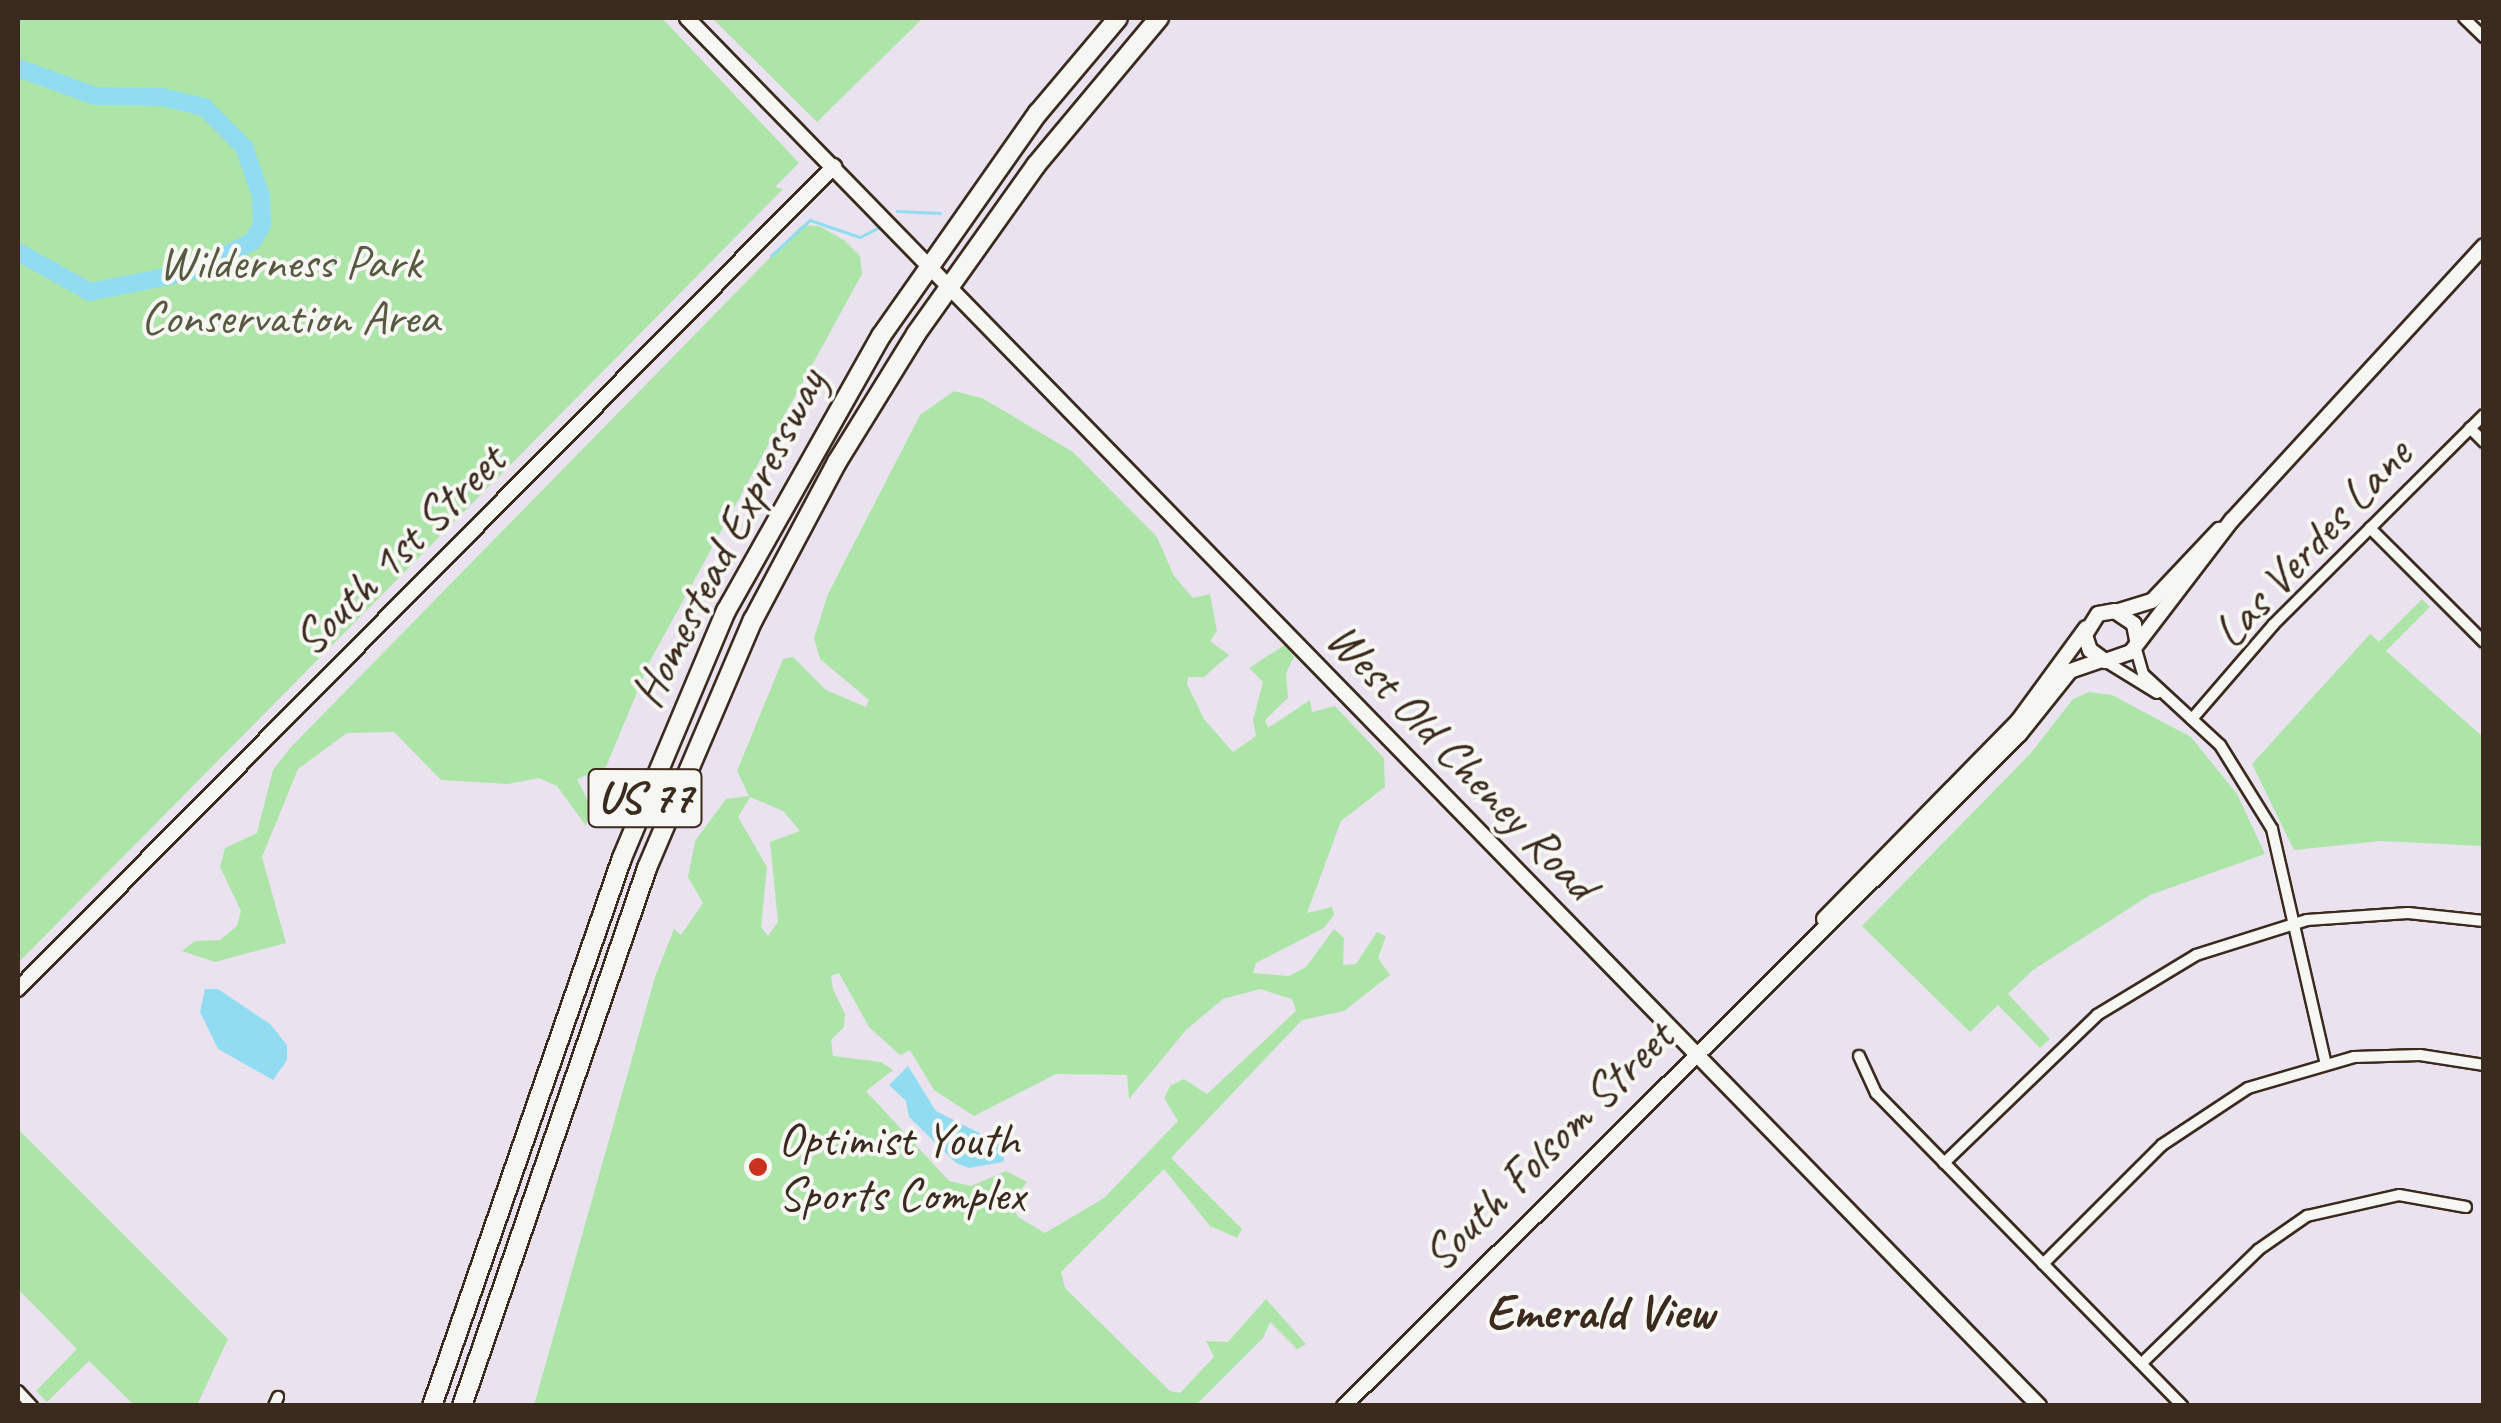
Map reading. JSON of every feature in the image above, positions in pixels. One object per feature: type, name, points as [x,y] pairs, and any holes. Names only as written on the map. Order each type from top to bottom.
[{"type":"highway","name":"Homestead Expressway","points":[[432,1406],[598,922],[686,698],[807,459],[929,263],[1118,18]]},
{"type":"highway","name":"Homestead Expressway","points":[[462,1406],[647,868],[712,709],[837,462],[949,285],[1036,164],[1159,18]]},
{"type":"street","name":"West Old Cheney Road","points":[[687,18],[2039,1406]]},
{"type":"street","points":[[2464,18],[2484,37]]},
{"type":"street","name":"South 1st Street","points":[[18,989],[834,166]]},
{"type":"street","points":[[2325,1060],[2283,864],[2256,796],[2192,719],[2090,650],[2087,627],[2098,614],[2152,601],[2232,520],[2484,246]]},
{"type":"street","name":"Las Verdes Lane","points":[[2192,719],[2370,528],[2484,415]]},
{"type":"street","points":[[2470,428],[2484,442]]},
{"type":"street","points":[[2104,661],[2120,661],[2232,520]]},
{"type":"street","points":[[2370,528],[2484,642]]},
{"type":"street","points":[[2116,611],[2134,624],[2140,670],[2162,696]]},
{"type":"street","name":"South Folsom Street","points":[[1807,941],[1835,904],[2018,721],[2087,627]]},
{"type":"street","name":"South Folsom Street","points":[[1344,1406],[1692,1054],[2019,735],[2070,671],[2104,661]]},
{"type":"street","points":[[1944,1162],[2075,1033],[2137,987],[2196,955],[2295,923],[2380,914],[2484,921]]},
{"type":"street","points":[[2043,1264],[2196,1118],[2248,1088],[2325,1060],[2420,1055],[2484,1065]]},
{"type":"street","points":[[1859,1056],[1876,1093],[2184,1406]]},
{"type":"street","points":[[2142,1363],[2258,1250],[2307,1216],[2399,1195],[2466,1207]]},
{"type":"street","points":[[18,1391],[32,1406]]},
{"type":"green space","name":"Wilderness Park Conservation Area","points":[[18,18],[662,18],[799,163],[775,187],[783,189],[18,963]]},
{"type":"green space","points":[[712,18],[923,18],[817,122]]},
{"type":"green space","points":[[802,225],[819,226],[844,240],[860,256],[862,274],[650,661],[606,767],[577,779],[590,805],[586,826],[557,786],[539,778],[508,784],[441,780],[394,732],[347,733],[298,769],[262,857],[286,943],[215,962],[182,951],[195,941],[220,940],[237,926],[241,911],[220,867],[225,848],[257,833],[273,770],[290,748]]},
{"type":"green space","points":[[954,391],[982,398],[1073,452],[1157,537],[1174,576],[1193,598],[1210,594],[1217,631],[1210,641],[1229,655],[1204,677],[1188,677],[1187,684],[1204,719],[1233,752],[1256,736],[1253,720],[1263,682],[1249,668],[1286,644],[1294,657],[1286,673],[1288,698],[1265,720],[1268,728],[1310,700],[1312,712],[1335,706],[1384,758],[1385,787],[1341,821],[1307,913],[1332,907],[1334,915],[1324,928],[1256,963],[1253,973],[1289,976],[1306,967],[1334,929],[1344,938],[1343,965],[1356,964],[1377,932],[1386,936],[1378,958],[1390,975],[1344,1011],[1302,1020],[1171,1158],[1242,1229],[1237,1238],[1210,1226],[1164,1169],[1061,1272],[1065,1288],[1170,1391],[1180,1393],[1214,1357],[1206,1341],[1228,1342],[1266,1299],[1306,1344],[1297,1349],[1270,1322],[1263,1338],[1196,1405],[534,1405],[655,977],[674,929],[681,935],[703,903],[688,877],[695,841],[726,799],[749,796],[737,771],[783,659],[793,657],[826,690],[866,707],[869,700],[820,659],[814,638],[828,594],[920,415]],"holes":[[[750,797],[783,811],[800,831],[770,842],[778,922],[768,936],[761,927],[767,867],[738,817]],[[839,973],[869,1027],[900,1055],[910,1050],[934,1090],[974,1116],[1056,1074],[1127,1075],[1129,1099],[1186,1030],[1223,999],[1260,989],[1292,999],[1296,1011],[1207,1094],[1184,1079],[1170,1086],[1164,1098],[1178,1121],[1104,1198],[1045,1233],[1018,1217],[1011,1203],[1027,1182],[1006,1171],[971,1186],[949,1181],[866,1091],[893,1070],[881,1062],[833,1056],[831,1040],[844,1027],[845,1014],[831,976]]]},
{"type":"green space","points":[[2422,599],[2430,607],[2386,651],[2483,737],[2483,846],[2381,841],[2294,850],[2252,764],[2370,634],[2379,642]]},
{"type":"green space","points":[[2089,692],[2112,695],[2191,737],[2237,794],[2265,854],[2150,895],[2033,970],[2008,994],[2050,1039],[2040,1048],[1998,1005],[1970,1032],[1862,926],[2030,754],[2073,699]]},
{"type":"green space","points":[[18,1129],[228,1339],[197,1405],[134,1405],[89,1361],[47,1402],[36,1391],[77,1349],[18,1289]]},
{"type":"water","points":[[205,989],[218,989],[270,1024],[287,1045],[287,1060],[273,1080],[218,1049],[200,1012]]},
{"type":"water","points":[[908,1066],[936,1111],[1006,1149],[1003,1162],[969,1168],[956,1163],[909,1117],[906,1101],[889,1085]]},
{"type":"waterway","points":[[18,68],[95,96],[162,97],[204,107],[244,147],[261,196],[262,225],[253,241],[194,271],[90,292],[18,252]]},
{"type":"waterway","points":[[897,211],[940,213]]},
{"type":"waterway","points":[[771,256],[810,220],[860,237],[878,228]]},
{"type":"place","name":"Optimist Youth Sports Complex","points":[[758,1167]]},
{"type":"district","name":"Emerald View","points":[[1600,1312]]}]
